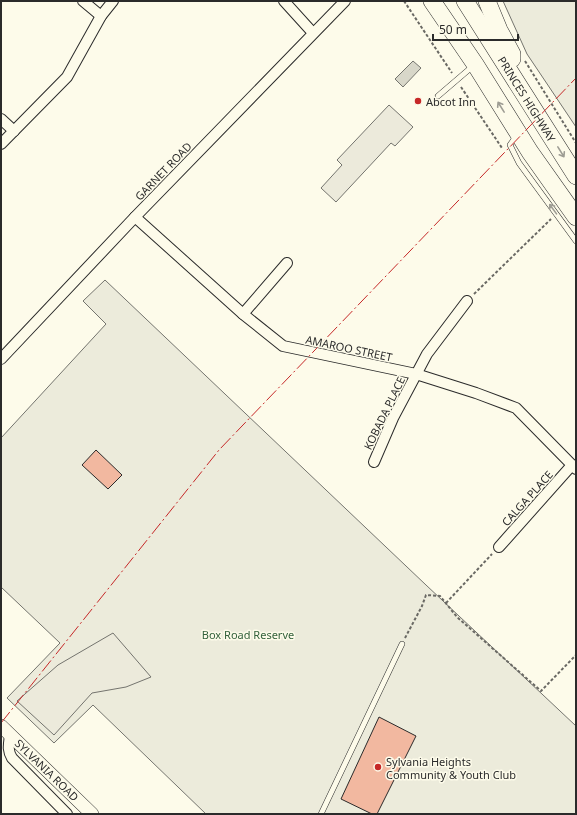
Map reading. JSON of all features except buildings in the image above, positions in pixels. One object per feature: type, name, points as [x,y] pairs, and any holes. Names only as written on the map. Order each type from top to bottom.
[{"type":"highway","points":[[432,1],[475,64],[549,181],[576,217]]},
{"type":"highway","name":"PRINCES HIGHWAY","points":[[465,1],[576,176]]},
{"type":"highway","points":[[487,1],[499,30],[512,54],[515,78]]},
{"type":"street","points":[[83,1],[101,16]]},
{"type":"street","points":[[1,144],[67,77],[101,16],[113,1]]},
{"type":"street","points":[[284,1],[313,33]]},
{"type":"street","name":"GARNET ROAD","points":[[1,359],[135,217],[345,1]]},
{"type":"street","points":[[1,119],[14,131]]},
{"type":"street","name":"AMAROO STREET","points":[[135,217],[243,314],[283,346],[416,374],[476,393],[516,408],[574,467]]},
{"type":"street","points":[[243,314],[287,263]]},
{"type":"street","name":"KOBADA PLACE","points":[[374,462],[393,418],[426,354],[467,301]]},
{"type":"street","name":"CALGA PLACE","points":[[498,547],[574,467]]},
{"type":"street","points":[[6,731],[8,753],[67,814]]},
{"type":"street","name":"SYLVANIA ROAD","points":[[6,731],[92,814]]},
{"type":"lane","points":[[438,96],[475,64]]},
{"type":"lane","points":[[518,133],[510,145],[519,163],[576,241]]},
{"type":"lane","points":[[321,814],[402,644]]},
{"type":"path","points":[[525,60],[576,143]]},
{"type":"path","points":[[467,301],[556,214]]},
{"type":"path","points":[[446,602],[498,547]]},
{"type":"path","points":[[402,644],[422,606],[426,595],[440,596],[458,617],[541,691],[576,655]]},
{"type":"green space","points":[[503,1],[576,1],[576,127],[527,54]]},
{"type":"green space","name":"Box Road Reserve","points":[[105,280],[576,726],[576,814],[206,814],[93,705],[54,743],[7,698],[60,643],[1,587],[1,438],[106,324],[83,301]]},
{"type":"shaded area","points":[[413,61],[421,68],[403,87],[395,79]]},
{"type":"shaded area","points":[[389,105],[413,127],[395,146],[391,143],[336,202],[321,188],[342,165],[337,160]]},
{"type":"shaded area","points":[[113,633],[151,677],[126,687],[92,693],[54,735],[17,701],[58,665]]},
{"type":"power","points":[[1,723],[219,450],[576,78]]},
{"type":"place","name":"Abcot Inn","points":[[418,101]]},
{"type":"place","name":"Sylvania Heights Community & Youth Club","points":[[378,767]]}]
